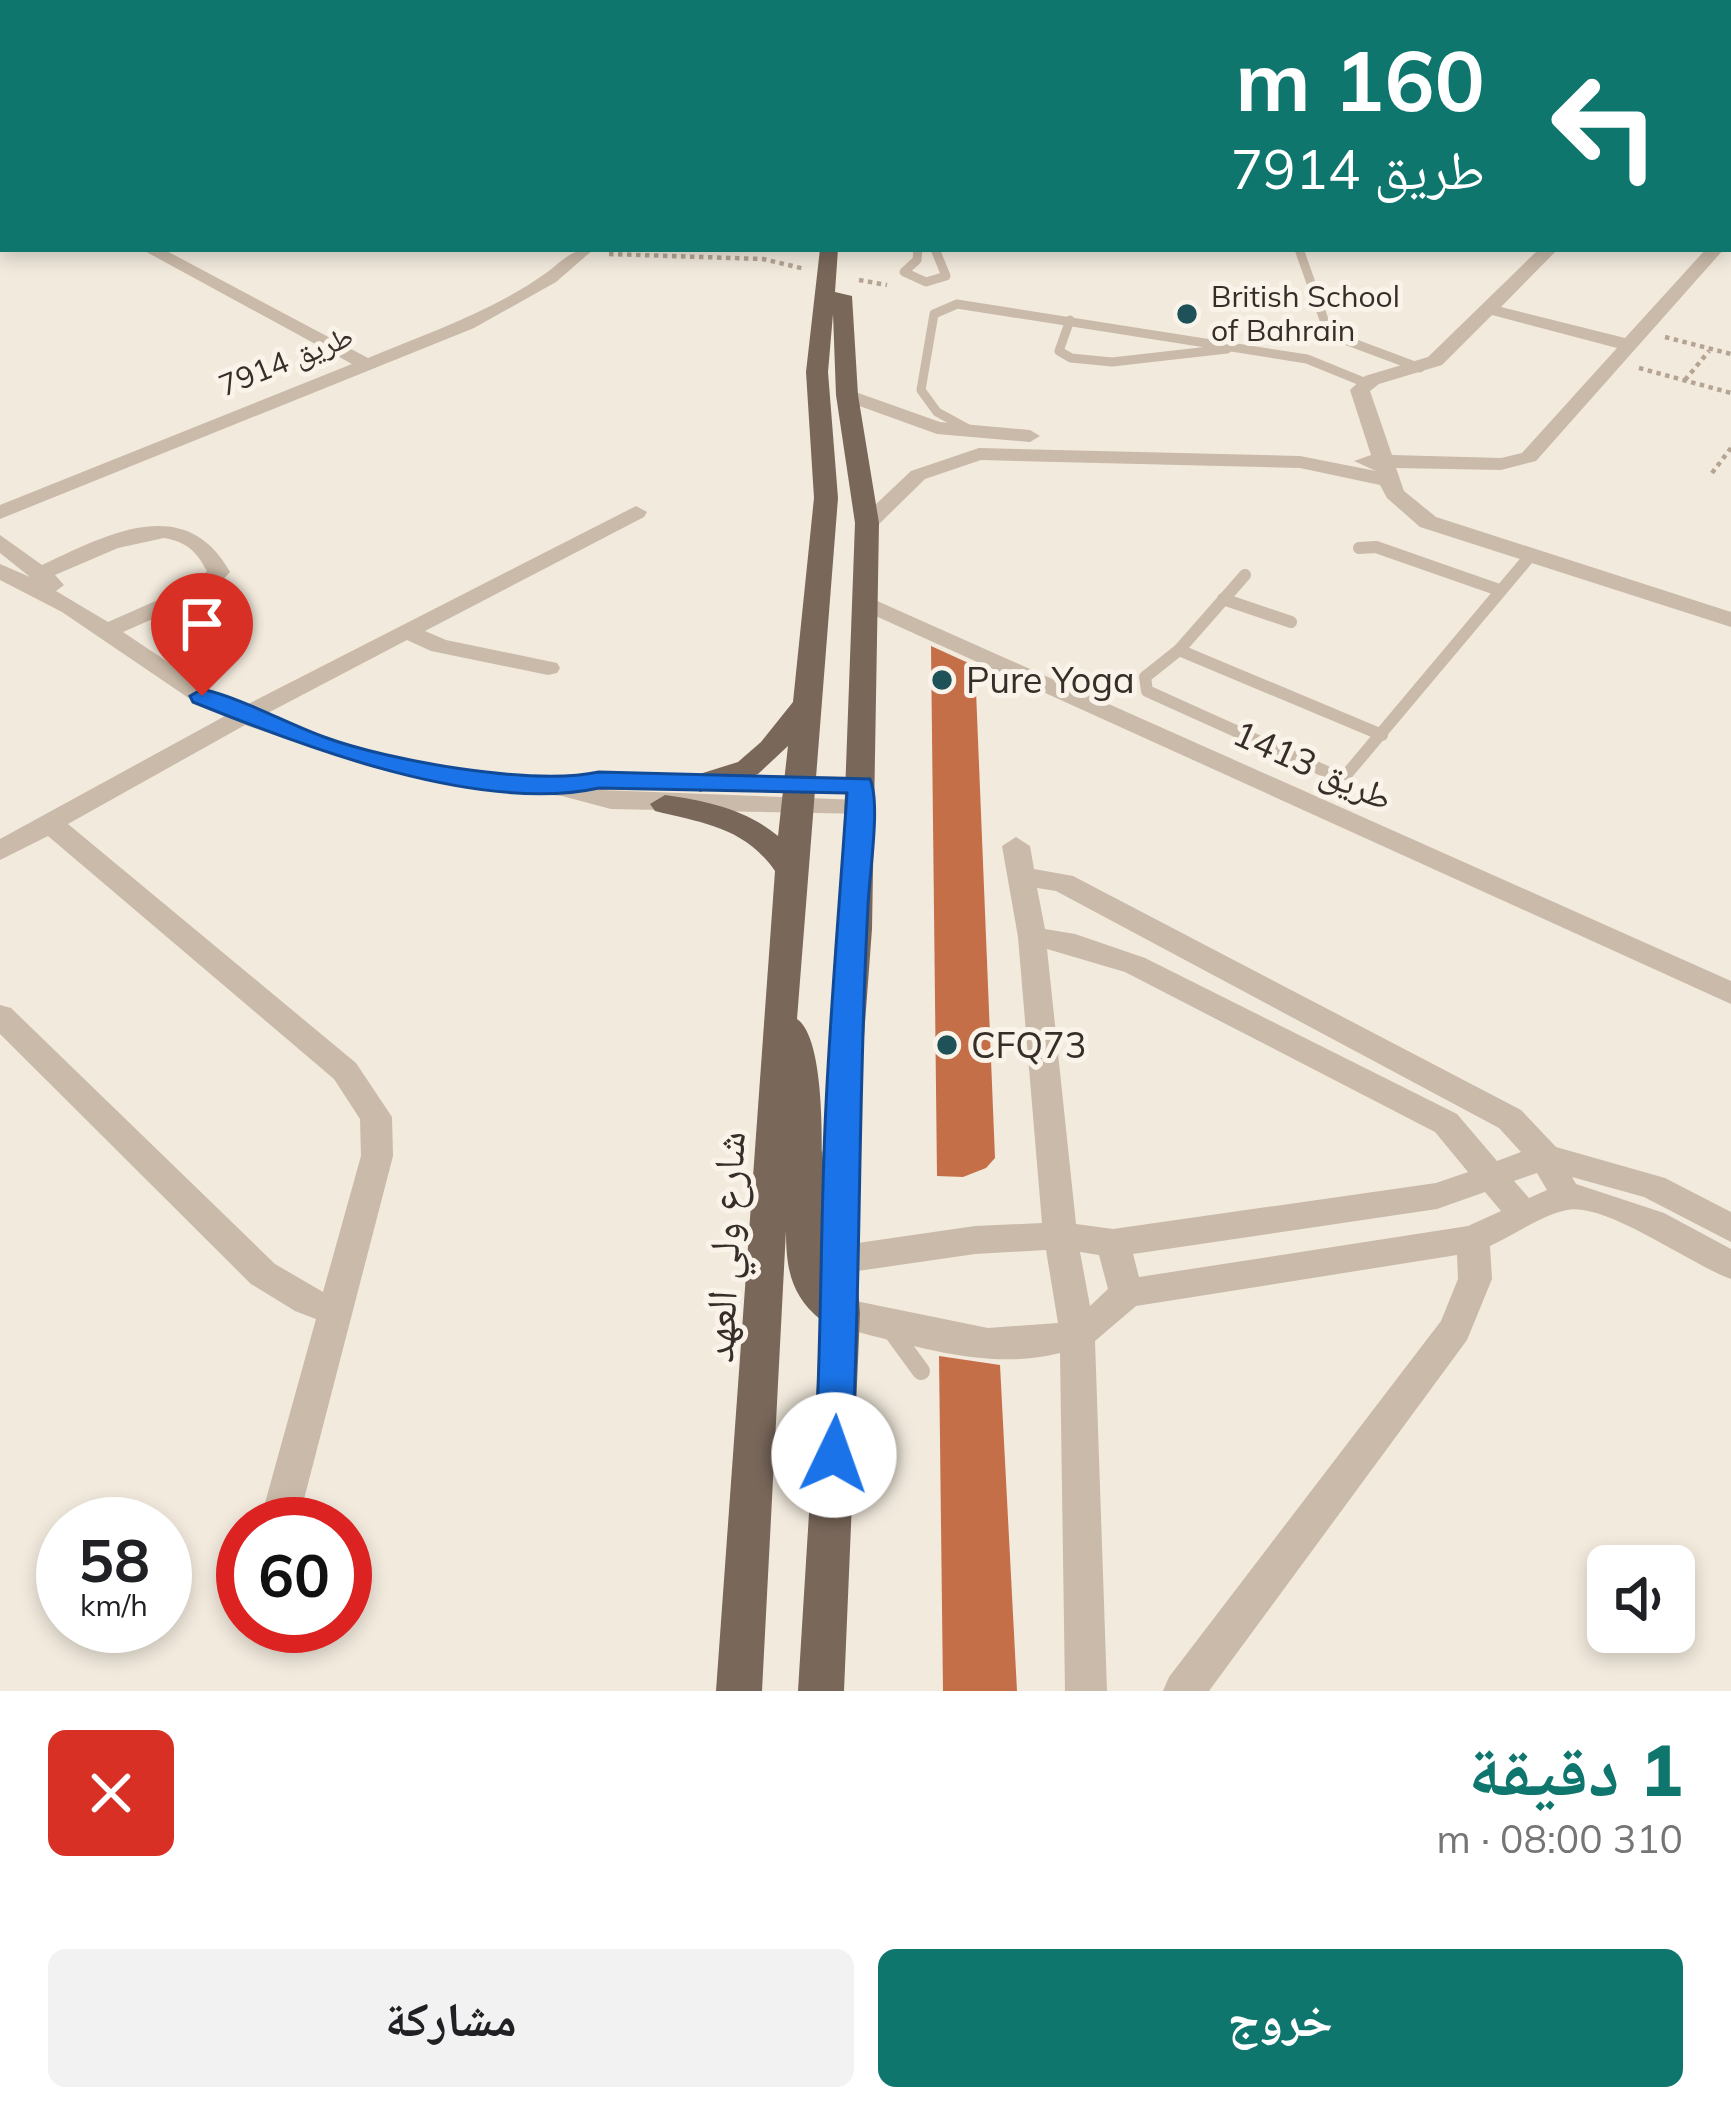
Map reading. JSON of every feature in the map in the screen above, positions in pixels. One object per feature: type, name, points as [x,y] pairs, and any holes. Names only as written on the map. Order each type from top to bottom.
[{"type":"main road","name":"شارع ولي العهد","points":[[821,1691],[842,1313],[837,1260],[866,603],[866,524],[829,252]]},
{"type":"main road","name":"شارع ولي العهد","points":[[739,1691],[790,870],[802,707],[826,498],[817,372],[842,252]]},
{"type":"main road","points":[[700,783],[723,781],[768,756],[802,707]]},
{"type":"main road","points":[[665,804],[745,822],[776,847],[790,870]]},
{"type":"main road","points":[[782,1000],[804,1102],[805,1271],[823,1299],[842,1313]]},
{"type":"street","points":[[156,252],[366,364]]},
{"type":"street","name":"طريق 7914","points":[[0,513],[468,324],[582,252]]},
{"type":"street","points":[[1546,252],[1443,355],[1420,368],[1366,383],[1359,397],[1400,504],[1428,522],[1731,620]]},
{"type":"street","points":[[847,394],[916,422],[1016,443],[1300,462],[1501,464],[1529,457],[1712,252]]},
{"type":"street","points":[[1489,309],[1631,347]]},
{"type":"street","points":[[866,524],[918,475],[945,462],[1016,443],[1316,449],[1381,461]]},
{"type":"street","points":[[0,851],[243,716],[636,512]]},
{"type":"street","points":[[40,574],[136,534],[181,536],[213,558],[219,572],[208,585],[104,632]]},
{"type":"street","points":[[0,542],[40,574],[70,608]]},
{"type":"street","points":[[0,571],[70,608],[165,675],[243,716],[389,763],[562,788],[597,800],[665,804],[860,796]]},
{"type":"street","name":"طريق 1413","points":[[866,603],[1731,992]]},
{"type":"street","points":[[409,632],[439,646],[548,668]]},
{"type":"street","points":[[562,788],[599,780],[700,783],[796,796]]},
{"type":"street","points":[[50,823],[345,1071],[369,1100],[376,1118],[377,1156],[286,1497]]},
{"type":"street","points":[[1086,1691],[1077,1333],[1053,1188],[1032,937],[1018,861],[1510,1119],[1545,1157],[1566,1196]]},
{"type":"street","points":[[1032,937],[1135,965],[1446,1124],[1522,1213]]},
{"type":"street","points":[[0,1016],[263,1274],[307,1301],[337,1311]]},
{"type":"street","points":[[837,1260],[944,1244],[1063,1238],[1112,1243],[1437,1196],[1545,1157],[1653,1187],[1731,1228]]},
{"type":"street","points":[[842,1313],[1017,1342],[1077,1333],[1126,1293],[1472,1238],[1566,1196],[1594,1200],[1652,1223],[1731,1265]]},
{"type":"street","points":[[1184,1691],[1455,1329],[1475,1279],[1472,1238]]},
{"type":"street","points":[[1112,1243],[1126,1293]]},
{"type":"lane","points":[[917,252],[915,262],[904,272],[920,282],[946,276],[935,252]]},
{"type":"lane","points":[[1300,252],[1329,334],[1420,368]]},
{"type":"lane","points":[[915,262],[938,264]]},
{"type":"lane","points":[[975,433],[937,412],[921,391],[934,314],[968,304],[1185,336],[1322,363],[1366,383]]},
{"type":"lane","points":[[1070,320],[1059,351],[1070,359],[1188,356],[1248,349]]},
{"type":"lane","points":[[1185,336],[1192,346],[1188,356]]},
{"type":"lane","points":[[1359,548],[1376,548],[1499,590]]},
{"type":"lane","points":[[1245,575],[1179,650],[1145,677],[1147,691],[1329,773],[1352,772],[1531,555]]},
{"type":"lane","points":[[1223,599],[1291,622]]},
{"type":"lane","points":[[1179,650],[1382,735]]},
{"type":"lane","points":[[883,1322],[921,1371]]},
{"type":"path","points":[[606,252],[763,259]]},
{"type":"path","points":[[1631,347],[1731,354]]},
{"type":"path","points":[[1631,347],[1685,380],[1731,393]]},
{"type":"path","points":[[1685,380],[1711,349]]},
{"type":"path","points":[[1712,473],[1731,448]]},
{"type":"building","points":[[931,646],[975,666],[995,1158],[986,1168],[963,1177],[937,1176]]},
{"type":"building","points":[[939,1356],[1000,1365],[1017,1691],[943,1691]]},
{"type":"place","name":"British School of Bahrain","points":[[1187,314]]},
{"type":"place","name":"Pure Yoga","points":[[942,680]]},
{"type":"place","name":"CFQ73","points":[[947,1045]]},
{"type":"route","points":[[202,696],[322,745],[485,780],[562,788],[599,780],[861,785],[842,1104],[837,1260],[842,1313],[834,1455]]}]
